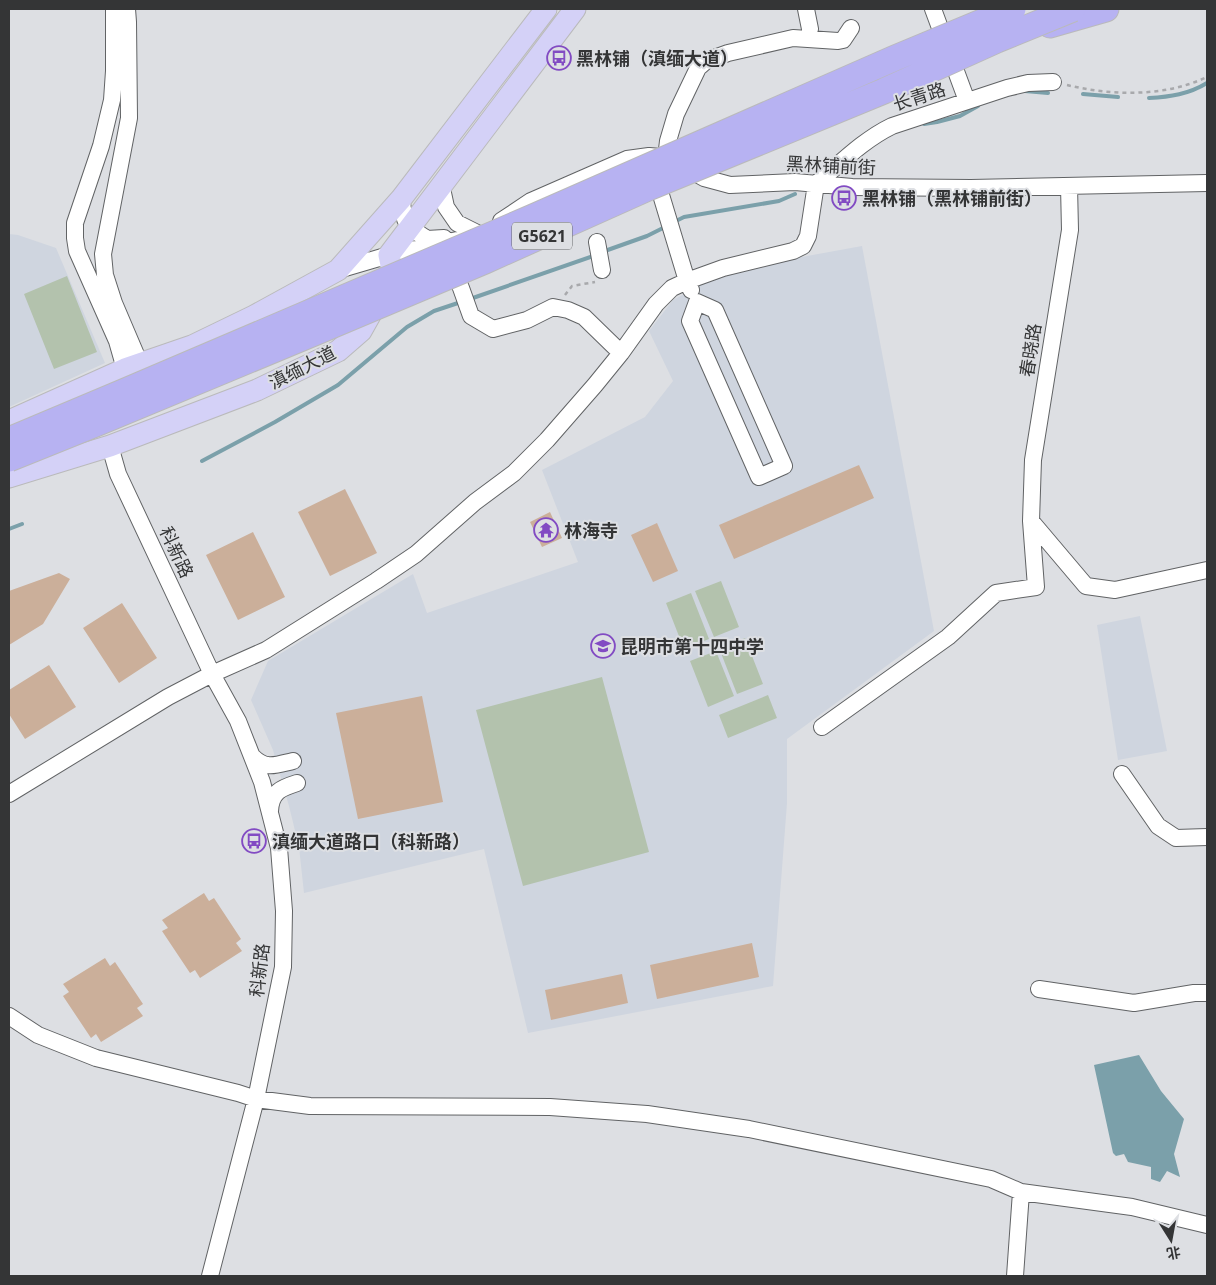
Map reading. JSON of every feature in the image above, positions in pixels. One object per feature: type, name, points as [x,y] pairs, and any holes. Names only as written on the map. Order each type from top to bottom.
[{"type":"highway","name":"G5621","points":[[9,459],[319,331],[484,261],[648,188],[1073,9]]},
{"type":"highway","points":[[997,40],[1106,9]]},
{"type":"highway","name":"G5621","points":[[9,440],[523,221],[1005,11]]},
{"type":"main road","points":[[9,421],[133,367],[201,342],[254,316],[338,270],[401,199],[546,9]]},
{"type":"main road","name":"滇缅大道","points":[[9,477],[110,446],[256,390],[338,351],[361,331],[409,228],[575,9]]},
{"type":"street","points":[[114,9],[112,100],[101,146],[75,223],[75,238],[77,251],[116,341],[133,367]]},
{"type":"street","points":[[127,9],[129,118],[103,254],[105,275],[133,367]]},
{"type":"street","points":[[806,9],[810,29]]},
{"type":"street","points":[[933,9],[967,101]]},
{"type":"street","points":[[696,302],[715,310],[784,466],[759,477],[690,320],[696,302],[687,281],[664,203],[658,157],[668,141],[676,114],[698,68],[706,61],[728,53],[793,38],[843,40],[852,28]]},
{"type":"street","name":"长青路","points":[[816,184],[865,142],[892,126],[1018,85],[1053,82]]},
{"type":"street","points":[[391,264],[487,231],[531,201],[627,159],[658,157]]},
{"type":"street","name":"黑林铺前街","points":[[658,157],[704,178],[730,185],[795,182],[852,188],[971,188],[1207,183]]},
{"type":"street","points":[[441,184],[446,207],[457,223],[479,234]]},
{"type":"street","points":[[9,794],[168,697],[212,674],[266,650],[416,554],[475,502],[514,473],[547,440],[595,385],[656,304],[672,288],[723,268],[793,251],[803,246],[808,236],[816,184]]},
{"type":"street","name":"春晓路","points":[[822,727],[948,638],[996,593],[1036,587],[1031,521],[1034,460],[1070,230],[1069,186]]},
{"type":"street","points":[[401,199],[404,219],[409,228],[427,238],[479,234]]},
{"type":"street","points":[[338,270],[391,264],[444,249],[479,234]]},
{"type":"street","points":[[597,242],[602,270]]},
{"type":"street","points":[[444,249],[471,316],[493,330],[527,320],[553,307],[568,310],[584,317],[620,353]]},
{"type":"street","name":"科新路","points":[[110,446],[118,474],[212,674],[238,721],[262,782],[279,848],[284,911],[283,967],[210,1276]]},
{"type":"street","points":[[1031,521],[1086,586],[1115,590],[1207,570]]},
{"type":"street","name":"科新路","points":[[199,1276],[251,1097],[273,966],[274,911],[269,850],[253,785],[229,725],[212,674]]},
{"type":"street","points":[[253,757],[266,766],[292,761]]},
{"type":"street","points":[[1122,774],[1158,826],[1176,838],[1207,837]]},
{"type":"street","points":[[270,811],[270,804],[275,794],[284,788],[298,783]]},
{"type":"street","points":[[1039,989],[1134,1003],[1207,992]]},
{"type":"street","points":[[9,1016],[38,1035],[96,1058],[251,1097],[310,1106],[550,1108],[647,1114],[749,1129],[991,1179],[1021,1192],[1132,1207],[1207,1225]]},
{"type":"street","points":[[1015,1276],[1021,1192]]},
{"type":"path","points":[[1053,82],[1083,89],[1138,93],[1165,90],[1194,83],[1207,77]]},
{"type":"path","points":[[553,307],[572,286],[604,281],[602,270]]},
{"type":"shaded area","points":[[9,234],[18,235],[56,248],[105,363],[9,407]]},
{"type":"shaded area","name":"昆明市第十四中学","points":[[862,246],[934,631],[787,739],[787,803],[773,986],[528,1033],[484,849],[304,893],[299,847],[289,806],[273,750],[251,700],[268,661],[413,574],[427,613],[578,562],[542,470],[645,417],[673,381],[649,331],[673,300],[706,282],[736,269]]},
{"type":"shaded area","points":[[1140,616],[1167,751],[1118,760],[1097,625]]},
{"type":"green space","points":[[67,276],[97,352],[54,369],[24,294]]},
{"type":"green space","points":[[721,581],[739,627],[714,637],[695,591]]},
{"type":"green space","points":[[691,593],[709,639],[684,649],[666,603]]},
{"type":"green space","points":[[745,638],[763,684],[737,694],[719,648]]},
{"type":"green space","points":[[716,651],[734,696],[708,707],[690,661]]},
{"type":"green space","points":[[602,677],[649,852],[523,886],[476,710]]},
{"type":"green space","points":[[768,695],[777,718],[728,738],[719,715]]},
{"type":"water","points":[[1139,1055],[1161,1091],[1184,1119],[1174,1154],[1180,1177],[1167,1171],[1160,1182],[1151,1179],[1151,1167],[1128,1162],[1124,1154],[1116,1156],[1113,1153],[1094,1065]]},
{"type":"building","points":[[859,465],[874,498],[734,559],[719,525]]},
{"type":"building","points":[[345,489],[377,553],[330,576],[298,512]]},
{"type":"building","name":"林海寺","points":[[550,512],[562,538],[542,547],[530,522]]},
{"type":"building","points":[[657,523],[678,571],[653,582],[631,535]]},
{"type":"building","points":[[253,532],[285,597],[238,620],[206,555]]},
{"type":"building","points":[[59,573],[70,579],[43,624],[9,645],[9,591]]},
{"type":"building","points":[[122,603],[157,658],[119,683],[83,628]]},
{"type":"building","points":[[49,665],[76,707],[25,739],[9,714],[9,690]]},
{"type":"building","points":[[422,696],[443,802],[358,819],[336,713]]},
{"type":"building","points":[[204,893],[209,901],[214,898],[241,939],[236,943],[242,951],[200,978],[195,970],[190,973],[162,931],[168,928],[162,920]]},
{"type":"building","points":[[752,943],[759,977],[657,999],[650,965]]},
{"type":"building","points":[[105,958],[110,966],[115,962],[143,1004],[137,1008],[143,1016],[101,1042],[96,1034],[91,1038],[63,996],[69,992],[63,984]]},
{"type":"building","points":[[622,974],[628,1003],[551,1020],[545,990]]},
{"type":"waterway","points":[[1149,98],[1179,94],[1207,83]]},
{"type":"waterway","points":[[1025,91],[1048,93]]},
{"type":"waterway","points":[[1083,94],[1118,97]]},
{"type":"waterway","points":[[924,124],[960,116],[978,106]]},
{"type":"waterway","points":[[674,222],[684,217],[779,201],[795,194]]},
{"type":"waterway","points":[[602,252],[647,236],[665,227]]},
{"type":"waterway","points":[[470,299],[596,255]]},
{"type":"waterway","points":[[202,461],[275,422],[338,385],[407,327],[434,311],[461,302]]},
{"type":"waterway","points":[[9,529],[22,524]]},
{"type":"place","name":"黑林铺（滇缅大道）","points":[[559,58]]},
{"type":"place","name":"黑林铺（黑林铺前街）","points":[[844,198]]},
{"type":"place","name":"林海寺","points":[[546,530]]},
{"type":"place","name":"昆明市第十四中学","points":[[603,646]]},
{"type":"place","name":"滇缅大道路口（科新路）","points":[[254,841]]}]
